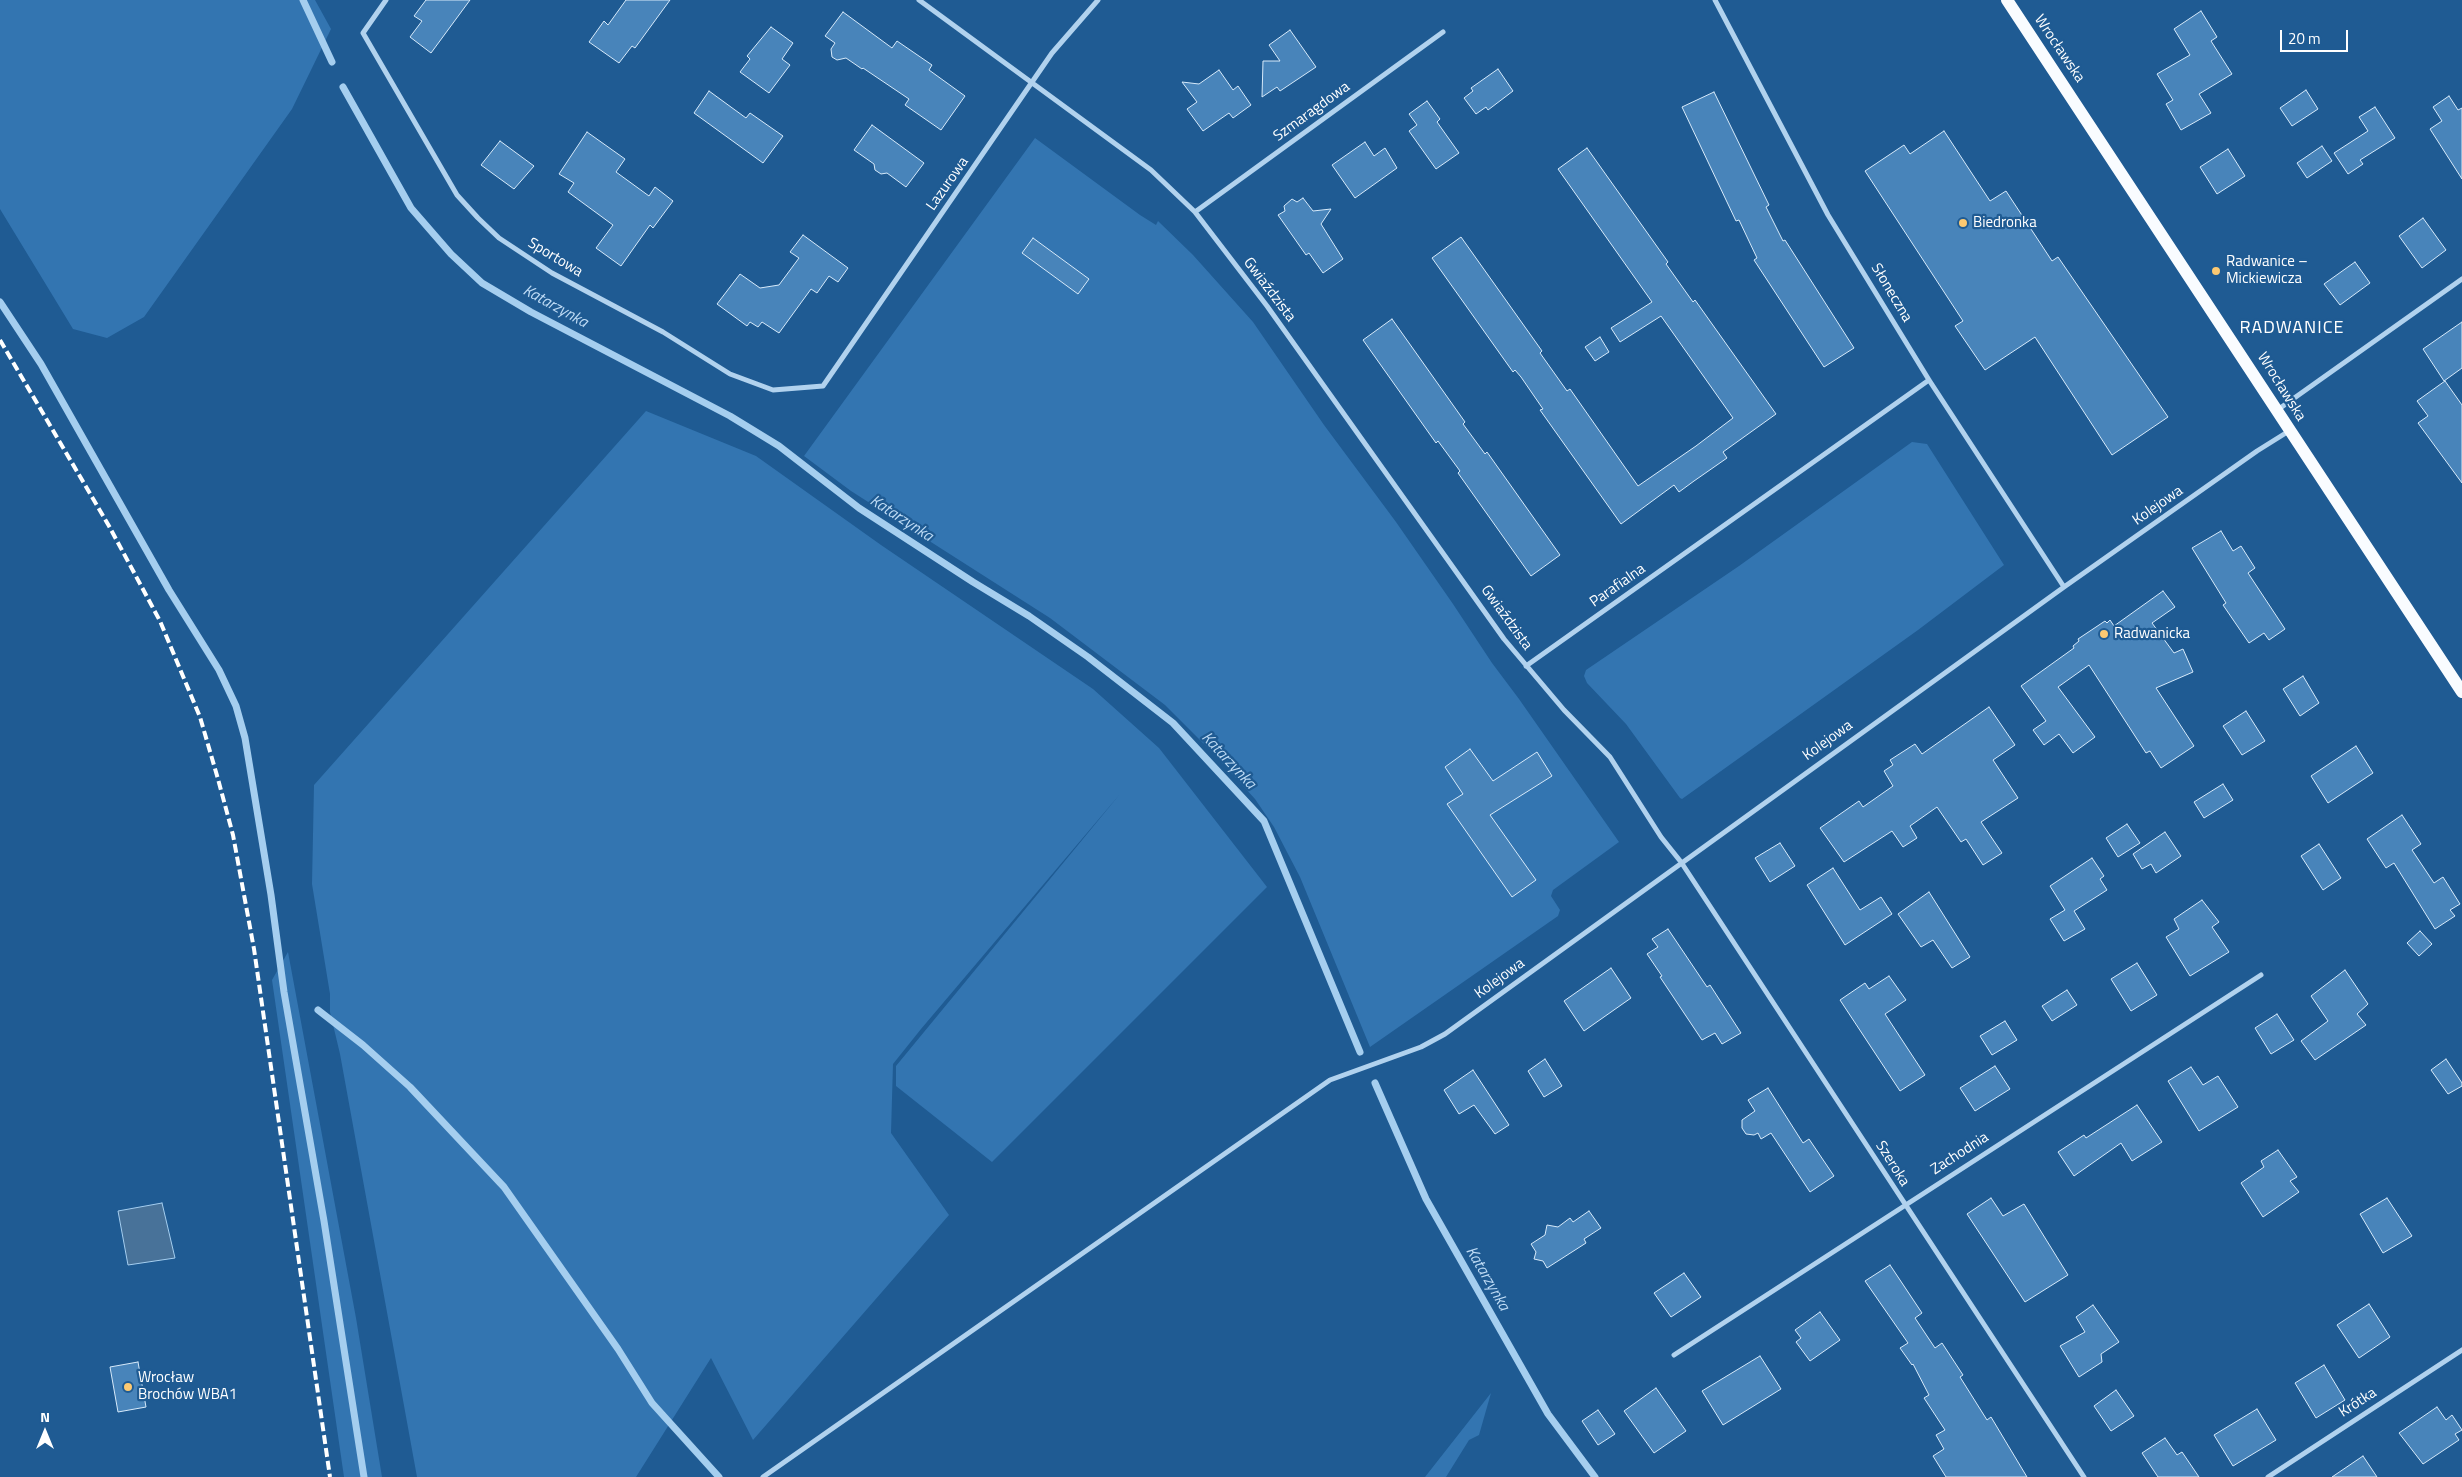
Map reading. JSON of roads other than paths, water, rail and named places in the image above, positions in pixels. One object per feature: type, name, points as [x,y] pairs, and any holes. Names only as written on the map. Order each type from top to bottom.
[{"type":"main road","name":"Wrocławska","points":[[2007,0],[2186,269],[2276,411],[2462,692]]},
{"type":"street","name":"Sportowa","points":[[386,0],[363,32],[457,195],[499,238],[552,273],[663,332],[730,374],[773,390],[823,386]]},
{"type":"street","name":"Gwiaździsta","points":[[919,0],[1151,170],[1195,212],[1266,306],[1526,666]]},
{"type":"street","name":"Lazurowa","points":[[823,386],[1052,53],[1098,0]]},
{"type":"street","name":"Słoneczna","points":[[1715,0],[1828,215],[1929,380],[2064,587]]},
{"type":"street","name":"Szmaragdowa","points":[[1195,212],[1443,32]]},
{"type":"street","points":[[2276,411],[2462,279]]},
{"type":"street","name":"Parafialna","points":[[1526,666],[1929,380]]},
{"type":"street","name":"Kolejowa","points":[[763,1477],[1330,1080],[1421,1047],[1445,1034],[2064,587],[2257,451],[2290,431]]},
{"type":"street","points":[[1526,666],[1610,757],[1661,837],[1681,862]]},
{"type":"street","name":"Szeroka","points":[[1681,862],[2084,1477]]},
{"type":"street","name":"Zachodnia","points":[[1674,1355],[2260,975]]},
{"type":"street","name":"Krótka","points":[[2268,1477],[2462,1350]]},
{"type":"waterway","name":"Katarzynka","points":[[303,0],[332,62]]},
{"type":"waterway","name":"Katarzynka","points":[[343,87],[411,208],[451,254],[482,283],[531,312],[730,416],[779,446],[859,508],[1029,616],[1088,657],[1173,723],[1264,821],[1360,1052]]},
{"type":"waterway","points":[[0,302],[41,364],[169,590],[219,670],[236,706],[245,738],[271,895],[284,992],[324,1221],[364,1477]]},
{"type":"waterway","points":[[318,1010],[363,1045],[410,1087],[504,1187],[618,1349],[652,1403],[719,1477]]},
{"type":"waterway","name":"Katarzynka","points":[[1375,1083],[1426,1199],[1548,1414],[1595,1477]]},
{"type":"railway","points":[[0,340],[109,526],[160,621],[200,717],[218,779],[233,835],[254,949],[330,1477]]},
{"type":"place","name":"Biedronka","points":[[1963,223]]},
{"type":"place","name":"Radwanice – Mickiewicza","points":[[2216,271]]},
{"type":"place","name":"Radwanicka","points":[[2104,634]]},
{"type":"place","name":"Wrocław Brochów WBA1","points":[[128,1387]]},
{"type":"district","name":"RADWANICE","points":[[2292,329]]}]
